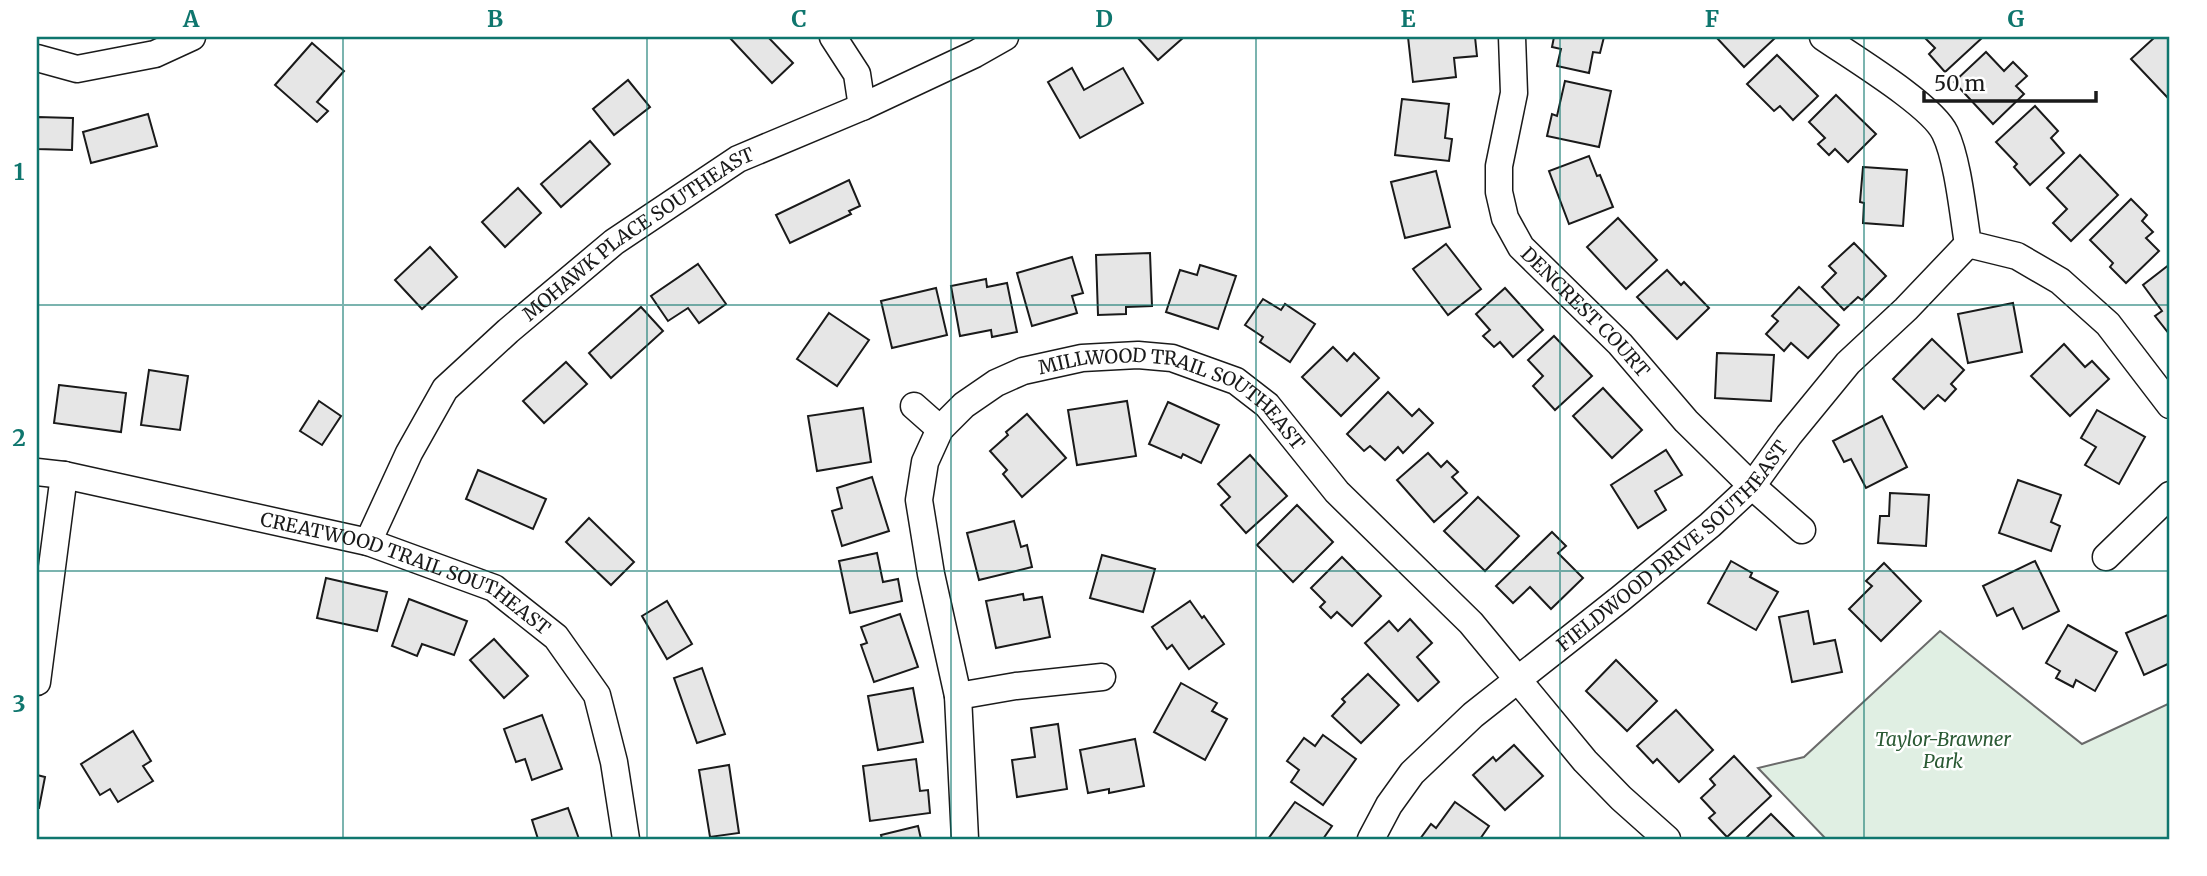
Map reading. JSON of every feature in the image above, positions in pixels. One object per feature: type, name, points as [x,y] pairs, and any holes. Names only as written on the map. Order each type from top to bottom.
[{"type":"street","points":[[37,58],[77,69],[155,54],[192,37]]},
{"type":"street","points":[[833,37],[858,74],[862,107]]},
{"type":"street","name":"MOHAWK PLACE SOUTHEAST","points":[[368,542],[409,453],[445,389],[508,331],[614,242],[738,159],[862,107],[1005,37]]},
{"type":"street","name":"DENCREST COURT","points":[[1511,37],[1514,93],[1499,166],[1499,192],[1504,218],[1521,247],[1620,344],[1686,421],[1752,486],[1802,530]]},
{"type":"street","points":[[1823,37],[1925,108],[1945,132],[1968,244],[2017,256],[2060,281],[2108,324],[2170,405]]},
{"type":"street","name":"FIELDWOOD DRIVE SOUTHEAST","points":[[1371,839],[1389,805],[1412,773],[1473,715],[1700,533],[1752,486],[1789,435],[1848,363],[1906,309],[1968,244]]},
{"type":"street","name":"MILLWOOD TRAIL SOUTHEAST","points":[[965,839],[958,695],[931,574],[919,500],[925,462],[940,429],[964,405],[996,383],[1023,371],[1082,358],[1138,355],[1172,358],[1236,381],[1267,405],[1337,492],[1471,623],[1585,761],[1667,839]]},
{"type":"street","points":[[914,406],[940,429]]},
{"type":"street","name":"CREATWOOD TRAIL SOUTHEAST","points":[[37,472],[64,475],[368,542],[494,588],[556,637],[597,695],[614,762],[626,839]]},
{"type":"street","points":[[37,682],[64,475]]},
{"type":"street","points":[[2106,557],[2170,495]]},
{"type":"street","points":[[958,695],[1102,677]]},
{"type":"green space","name":"Taylor-Brawner Park","points":[[1940,631],[2082,744],[2170,703],[2170,839],[1826,839],[1758,768],[1804,757]]},
{"type":"building","points":[[729,37],[768,37],[793,63],[772,83]]},
{"type":"building","points":[[1137,37],[1184,37],[1158,60]]},
{"type":"building","points":[[1408,37],[1475,37],[1477,56],[1454,58],[1456,77],[1413,82]]},
{"type":"building","points":[[1554,37],[1604,37],[1600,53],[1593,52],[1589,73],[1557,66],[1561,49],[1552,47]]},
{"type":"building","points":[[1716,37],[1772,37],[1774,39],[1744,67]]},
{"type":"building","points":[[1924,37],[1983,37],[1945,72],[1929,54],[1935,48]]},
{"type":"building","points":[[2155,37],[2170,37],[2170,94],[2167,97],[2131,59]]},
{"type":"building","points":[[312,43],[344,71],[317,102],[328,111],[317,122],[275,85]]},
{"type":"building","points":[[1986,52],[2004,71],[2013,62],[2027,76],[2016,86],[2024,94],[1993,124],[1954,82]]},
{"type":"building","points":[[1777,55],[1818,96],[1793,120],[1780,106],[1774,111],[1747,84]]},
{"type":"building","points":[[1072,68],[1084,90],[1123,68],[1143,103],[1080,138],[1048,82]]},
{"type":"building","points":[[628,80],[650,107],[614,135],[593,109]]},
{"type":"building","points":[[1565,81],[1611,91],[1599,147],[1547,136],[1552,114],[1557,116]]},
{"type":"building","points":[[1836,95],[1876,134],[1848,162],[1835,149],[1829,155],[1818,144],[1825,138],[1809,122]]},
{"type":"building","points":[[1402,99],[1449,104],[1445,138],[1452,139],[1449,161],[1395,155]]},
{"type":"building","points":[[2035,106],[2058,131],[2051,138],[2064,153],[2030,185],[2014,167],[2017,164],[1996,142]]},
{"type":"building","points":[[148,114],[157,146],[91,163],[83,132]]},
{"type":"building","points":[[37,117],[73,118],[72,150],[37,149]]},
{"type":"building","points":[[590,141],[610,164],[561,207],[541,184]]},
{"type":"building","points":[[2080,155],[2118,195],[2071,241],[2053,223],[2067,209],[2047,188]]},
{"type":"building","points":[[1589,156],[1613,207],[1569,224],[1549,171]]},
{"type":"building","points":[[1863,167],[1907,170],[1903,226],[1863,223],[1864,203],[1860,202]]},
{"type":"building","points":[[1436,171],[1450,227],[1405,238],[1391,182]]},
{"type":"building","points":[[849,180],[860,206],[849,211],[851,214],[790,243],[776,215]]},
{"type":"building","points":[[518,188],[541,213],[505,247],[482,222]]},
{"type":"building","points":[[2131,199],[2147,215],[2142,221],[2153,232],[2146,238],[2159,251],[2126,283],[2110,267],[2113,263],[2090,240]]},
{"type":"building","points":[[1618,218],[1657,260],[1626,289],[1587,247]]},
{"type":"building","points":[[1854,243],[1886,276],[1862,300],[1858,297],[1844,310],[1822,287],[1836,273],[1829,266]]},
{"type":"building","points":[[1446,244],[1481,289],[1448,315],[1413,269]]},
{"type":"building","points":[[430,247],[457,277],[422,309],[395,280]]},
{"type":"building","points":[[1150,253],[1152,306],[1126,307],[1126,314],[1098,315],[1096,255]]},
{"type":"building","points":[[1072,257],[1083,293],[1072,296],[1077,313],[1032,326],[1017,273]]},
{"type":"building","points":[[698,264],[726,304],[699,323],[688,308],[668,321],[651,296]]},
{"type":"building","points":[[2170,264],[2170,335],[2155,316],[2162,311],[2143,285]]},
{"type":"building","points":[[1200,265],[1236,276],[1218,329],[1166,312],[1180,270],[1197,275]]},
{"type":"building","points":[[1667,270],[1681,285],[1684,282],[1709,308],[1677,339],[1637,297]]},
{"type":"building","points":[[986,279],[987,287],[1007,283],[1017,332],[992,337],[991,330],[960,336],[951,286]]},
{"type":"building","points":[[1799,287],[1839,325],[1808,358],[1791,343],[1784,351],[1766,334],[1778,321],[1772,316]]},
{"type":"building","points":[[936,288],[947,335],[892,348],[881,301]]},
{"type":"building","points":[[1505,288],[1543,330],[1513,357],[1500,342],[1494,347],[1483,336],[1490,330],[1476,314]]},
{"type":"building","points":[[1263,299],[1281,310],[1285,304],[1315,324],[1290,362],[1260,342],[1263,337],[1245,325]]},
{"type":"building","points":[[2013,303],[2022,352],[1968,363],[1958,314]]},
{"type":"building","points":[[641,307],[663,331],[611,378],[589,353]]},
{"type":"building","points":[[829,313],[869,340],[837,386],[797,359]]},
{"type":"building","points":[[1554,336],[1592,376],[1555,410],[1533,386],[1543,376],[1528,360]]},
{"type":"building","points":[[1932,339],[1964,370],[1951,384],[1956,389],[1945,401],[1938,395],[1924,409],[1893,379]]},
{"type":"building","points":[[2064,344],[2085,367],[2092,361],[2109,379],[2070,416],[2031,376]]},
{"type":"building","points":[[1333,347],[1347,361],[1354,353],[1379,378],[1341,416],[1302,377]]},
{"type":"building","points":[[1717,353],[1774,355],[1771,401],[1715,398]]},
{"type":"building","points":[[566,362],[587,384],[544,423],[523,401]]},
{"type":"building","points":[[149,370],[188,376],[180,430],[141,425]]},
{"type":"building","points":[[59,385],[126,393],[121,432],[54,423]]},
{"type":"building","points":[[1603,388],[1642,430],[1612,458],[1573,416]]},
{"type":"building","points":[[1388,392],[1412,416],[1419,409],[1433,423],[1403,453],[1398,447],[1385,460],[1370,446],[1364,451],[1347,434]]},
{"type":"building","points":[[319,401],[341,416],[322,445],[300,431]]},
{"type":"building","points":[[1127,401],[1136,456],[1077,465],[1068,410]]},
{"type":"building","points":[[1168,402],[1219,425],[1201,463],[1183,454],[1181,458],[1149,444]]},
{"type":"building","points":[[863,408],[871,462],[817,471],[808,416]]},
{"type":"building","points":[[2097,410],[2145,437],[2119,484],[2085,465],[2096,447],[2081,438]]},
{"type":"building","points":[[1027,414],[1066,458],[1022,497],[1003,474],[1007,470],[990,451],[1008,435],[1006,432]]},
{"type":"building","points":[[1882,416],[1907,467],[1866,488],[1851,459],[1844,462],[1833,441]]},
{"type":"building","points":[[1666,450],[1682,475],[1655,491],[1666,510],[1638,528],[1611,485]]},
{"type":"building","points":[[1428,453],[1441,467],[1447,461],[1458,472],[1452,477],[1467,493],[1434,522],[1397,480]]},
{"type":"building","points":[[1250,455],[1287,496],[1246,533],[1221,505],[1230,497],[1218,484]]},
{"type":"building","points":[[478,470],[546,499],[533,529],[466,499]]},
{"type":"building","points":[[872,477],[889,531],[842,546],[832,511],[842,508],[837,488]]},
{"type":"building","points":[[2018,480],[2061,495],[2051,522],[2060,526],[2051,551],[1999,533]]},
{"type":"building","points":[[1890,493],[1929,495],[1926,546],[1878,543],[1880,516],[1889,516]]},
{"type":"building","points":[[1478,497],[1519,536],[1485,571],[1444,531]]},
{"type":"building","points":[[1297,505],[1333,542],[1293,582],[1257,545]]},
{"type":"building","points":[[589,518],[634,562],[611,585],[566,542]]},
{"type":"building","points":[[1014,521],[1021,547],[1027,545],[1032,567],[979,580],[967,533]]},
{"type":"building","points":[[1552,532],[1566,546],[1558,553],[1583,578],[1551,609],[1530,587],[1513,603],[1496,586]]},
{"type":"building","points":[[877,553],[883,582],[898,579],[902,601],[850,613],[839,561]]},
{"type":"building","points":[[1102,555],[1155,569],[1143,612],[1090,598]]},
{"type":"building","points":[[1342,557],[1381,596],[1352,626],[1337,612],[1331,618],[1320,607],[1325,602],[1311,588]]},
{"type":"building","points":[[1731,561],[1752,573],[1750,577],[1778,592],[1756,630],[1708,603]]},
{"type":"building","points":[[2035,561],[2059,611],[2023,629],[2013,608],[1997,616],[1983,586]]},
{"type":"building","points":[[1884,563],[1921,601],[1881,641],[1849,609],[1872,586],[1866,581]]},
{"type":"building","points":[[326,578],[387,592],[377,631],[317,618]]},
{"type":"building","points":[[1023,594],[1024,600],[1042,597],[1050,637],[996,648],[986,601]]},
{"type":"building","points":[[409,599],[467,621],[454,655],[422,644],[417,656],[392,646]]},
{"type":"building","points":[[667,601],[692,644],[667,659],[642,616]]},
{"type":"building","points":[[1190,601],[1224,644],[1189,669],[1172,645],[1167,649],[1152,627]]},
{"type":"building","points":[[1808,611],[1814,644],[1835,640],[1842,672],[1792,682],[1779,617]]},
{"type":"building","points":[[900,614],[918,667],[874,682],[861,645],[867,643],[861,627]]},
{"type":"building","points":[[2170,614],[2170,663],[2144,675],[2126,633]]},
{"type":"building","points":[[1410,619],[1432,643],[1417,657],[1439,682],[1418,701],[1365,643],[1389,621],[1398,631]]},
{"type":"building","points":[[2068,625],[2117,652],[2095,691],[2076,680],[2073,687],[2056,678],[2060,671],[2046,663]]},
{"type":"building","points":[[494,639],[528,676],[504,698],[470,660]]},
{"type":"building","points":[[1616,660],[1657,701],[1627,731],[1586,691]]},
{"type":"building","points":[[702,668],[725,734],[697,743],[674,678]]},
{"type":"building","points":[[1368,674],[1399,705],[1361,743],[1332,716],[1345,702],[1342,699]]},
{"type":"building","points":[[1181,683],[1217,703],[1212,711],[1227,719],[1205,760],[1154,732]]},
{"type":"building","points":[[913,688],[923,742],[878,750],[868,696]]},
{"type":"building","points":[[1676,710],[1713,750],[1679,782],[1657,759],[1653,763],[1637,746]]},
{"type":"building","points":[[542,715],[562,769],[532,780],[525,759],[516,762],[504,729]]},
{"type":"building","points":[[1058,724],[1067,789],[1017,797],[1012,760],[1035,757],[1031,728]]},
{"type":"building","points":[[133,731],[151,761],[143,766],[153,781],[118,802],[110,789],[100,795],[81,764]]},
{"type":"building","points":[[1323,735],[1356,759],[1323,805],[1291,782],[1299,770],[1287,761],[1304,738],[1315,746]]},
{"type":"building","points":[[1135,739],[1144,786],[1109,793],[1109,789],[1088,793],[1080,750]]},
{"type":"building","points":[[1514,745],[1543,776],[1505,810],[1473,775],[1493,757],[1496,761]]},
{"type":"building","points":[[1734,756],[1771,796],[1727,837],[1709,818],[1715,813],[1701,798],[1715,785],[1710,779]]},
{"type":"building","points":[[916,759],[920,791],[928,790],[930,813],[870,821],[863,766]]},
{"type":"building","points":[[729,765],[739,833],[710,837],[699,770]]},
{"type":"building","points":[[37,775],[45,777],[39,808],[37,808]]},
{"type":"building","points":[[1295,802],[1332,826],[1323,839],[1268,839]]},
{"type":"building","points":[[1455,802],[1489,826],[1480,839],[1420,839],[1431,824],[1436,828]]},
{"type":"building","points":[[568,808],[579,839],[538,839],[532,820]]},
{"type":"building","points":[[1771,814],[1795,838],[1745,839]]},
{"type":"building","points":[[918,826],[921,839],[882,839],[881,835]]}]
